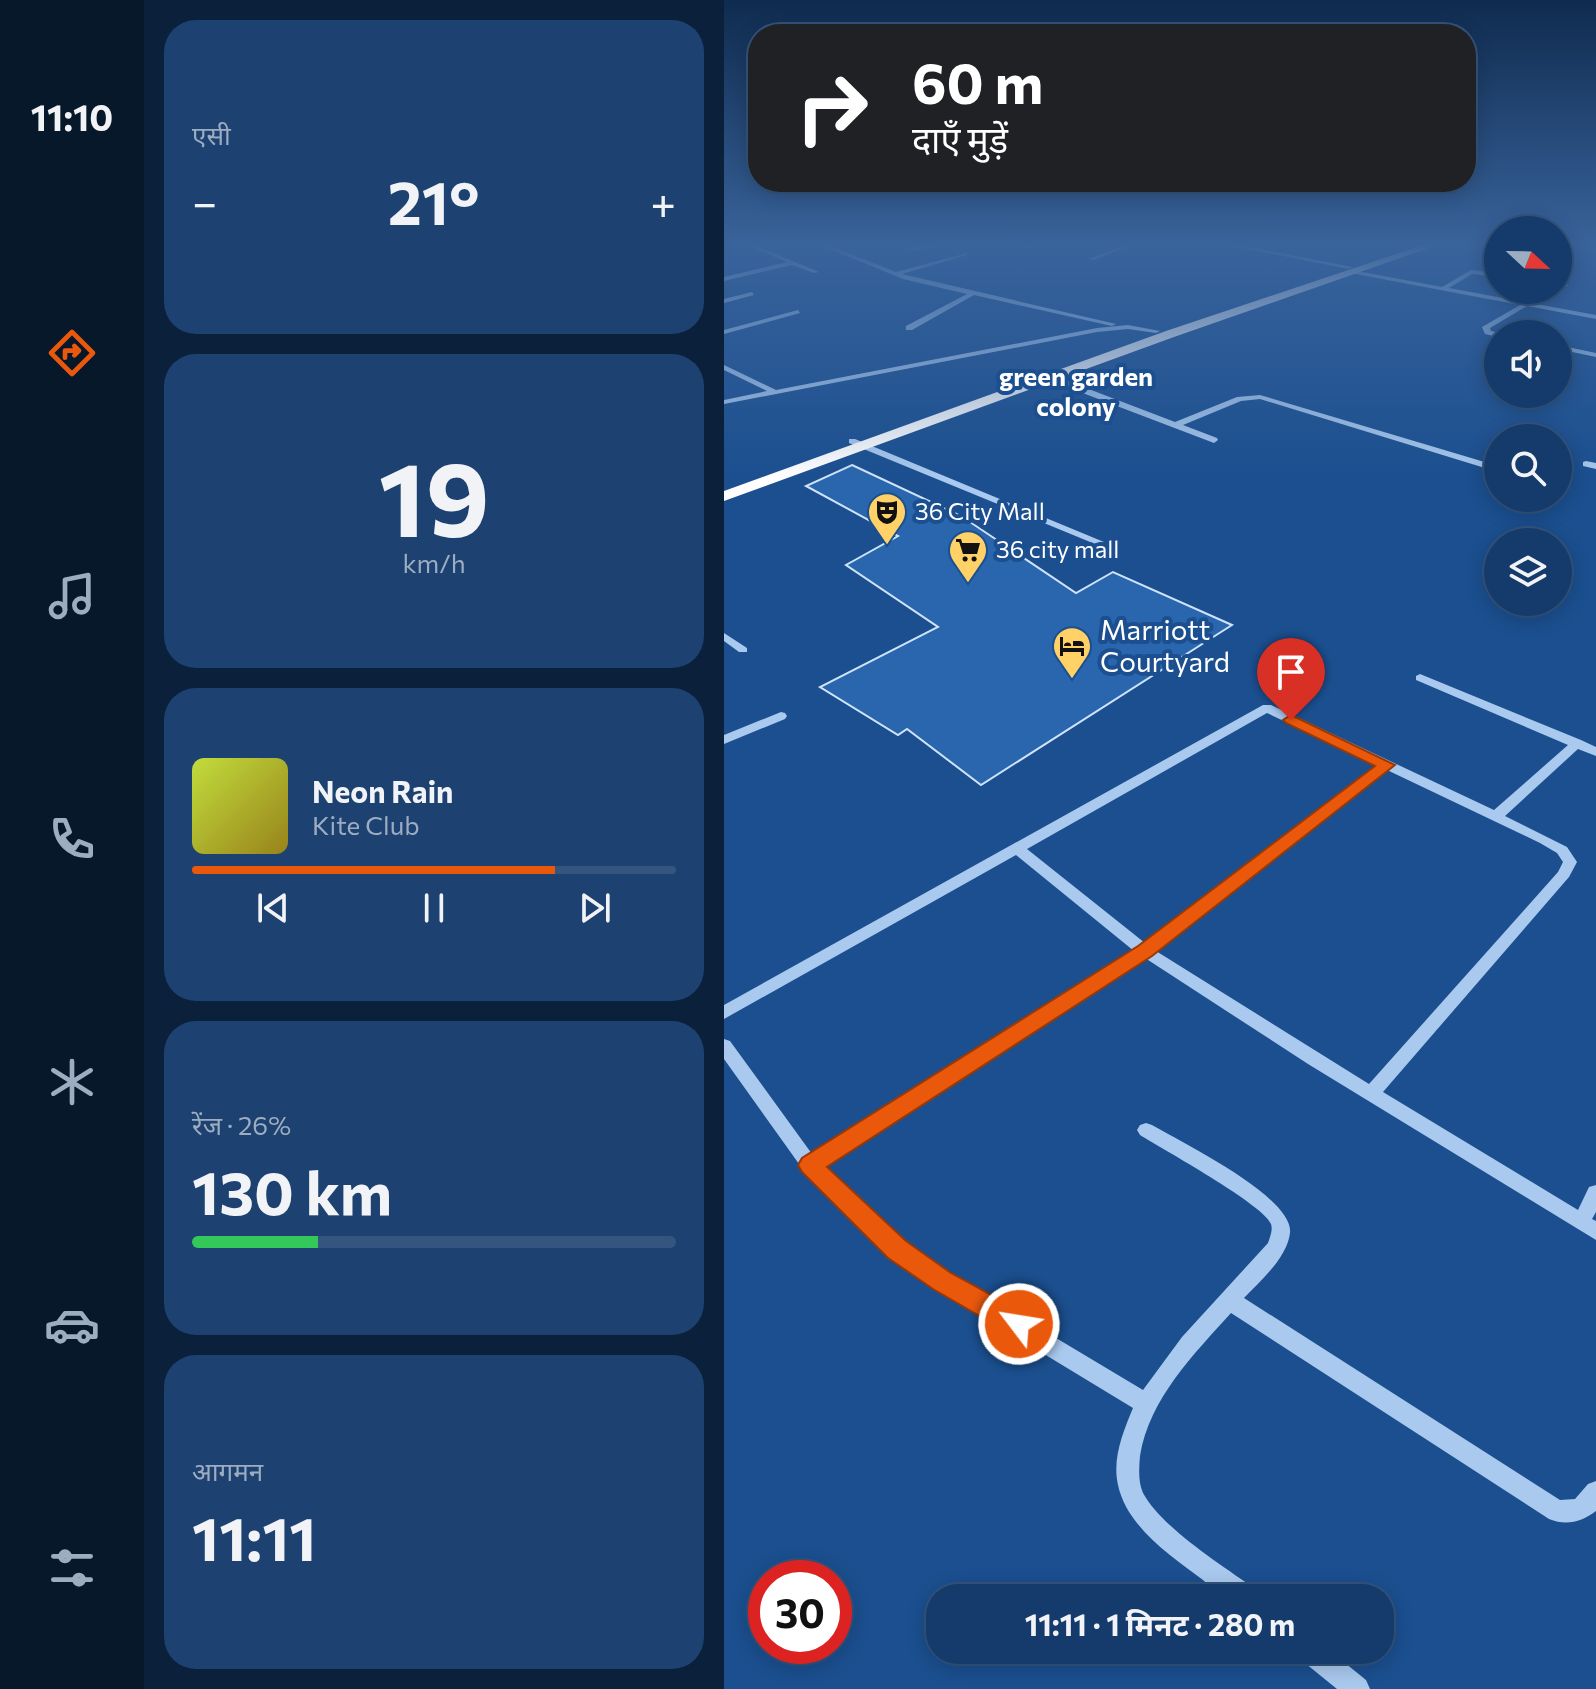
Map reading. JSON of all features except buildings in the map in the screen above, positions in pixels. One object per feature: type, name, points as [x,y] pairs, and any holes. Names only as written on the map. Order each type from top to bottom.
[{"type":"highway","points":[[724,496],[857,443],[1188,321]]},
{"type":"highway","points":[[724,487],[1206,321]]},
{"type":"street","points":[[724,332],[765,321]]},
{"type":"street","points":[[909,328],[922,321]]},
{"type":"street","points":[[1099,321],[1156,331]]},
{"type":"street","points":[[724,402],[1097,330],[1128,327]]},
{"type":"street","points":[[1572,350],[1596,355]]},
{"type":"street","points":[[724,367],[775,392]]},
{"type":"street","points":[[1049,377],[1214,440]]},
{"type":"street","points":[[1176,425],[1240,399],[1260,397],[1484,465]]},
{"type":"street","points":[[857,443],[1099,542]]},
{"type":"street","points":[[726,640],[743,650]]},
{"type":"street","points":[[1420,678],[1596,752]]},
{"type":"street","points":[[724,1013],[1267,708],[1556,846],[1568,857],[1569,866],[1371,1094]]},
{"type":"street","points":[[724,740],[781,716]]},
{"type":"street","points":[[1495,817],[1577,743]]},
{"type":"street","points":[[810,1165],[1145,951],[1386,765]]},
{"type":"street","points":[[1018,849],[1145,951],[1588,1226],[1596,1193]]},
{"type":"street","points":[[724,1046],[810,1165],[897,1250],[1147,1404]]},
{"type":"street","points":[[1146,1130],[1258,1200],[1278,1219],[1281,1237],[1275,1249],[1182,1357],[1147,1404],[1131,1449],[1128,1483],[1132,1496],[1156,1525],[1229,1584]]},
{"type":"street","points":[[1231,1301],[1557,1511],[1576,1512],[1585,1507],[1596,1492]]},
{"type":"street","points":[[1326,1664],[1357,1689]]},
{"type":"place","name":"36 City Mall","points":[[887,546]]},
{"type":"place","name":"36 city mall","points":[[968,584]]},
{"type":"place","name":"Marriott Courtyard","points":[[1072,680]]},
{"type":"district","name":"green garden colony","points":[[1076,392]]},
{"type":"route","points":[[1019,1324],[942,1281],[897,1250],[810,1165],[1145,951],[1386,765],[1291,720]]}]
